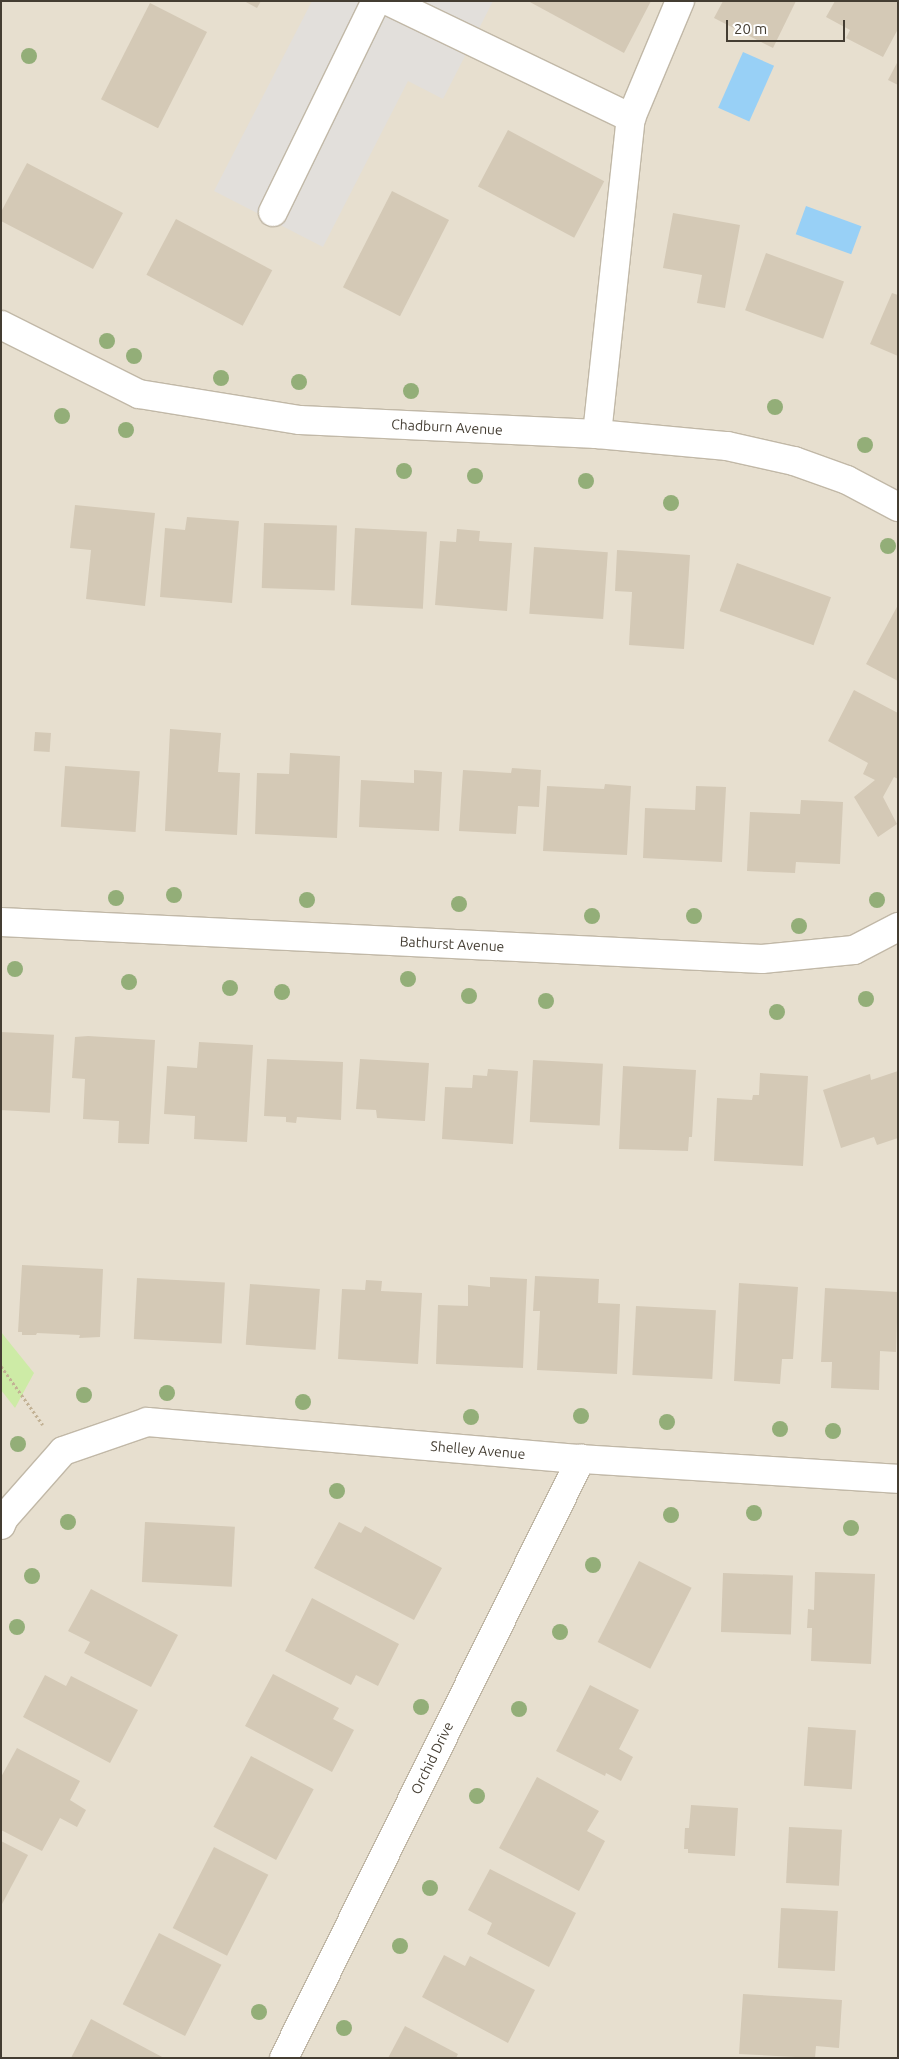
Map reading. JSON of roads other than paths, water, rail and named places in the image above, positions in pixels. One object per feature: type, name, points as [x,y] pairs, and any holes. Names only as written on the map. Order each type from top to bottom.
[{"type":"street","points":[[273,212],[376,1]]},
{"type":"street","points":[[388,1],[631,118]]},
{"type":"street","points":[[597,434],[631,118],[680,1]]},
{"type":"street","name":"Chadburn Avenue","points":[[1,325],[140,394],[300,420],[597,434],[727,446],[794,461],[847,480],[898,508]]},
{"type":"street","name":"Bathurst Avenue","points":[[1,922],[762,959],[854,950],[898,928]]},
{"type":"street","name":"Shelley Avenue","points":[[1,1524],[4,1518],[63,1451],[146,1422],[581,1459],[898,1479]]},
{"type":"street","name":"Orchid Drive","points":[[284,2058],[581,1459]]},
{"type":"water","points":[[743,52],[774,66],[749,122],[718,108]]},
{"type":"water","points":[[806,206],[861,226],[851,254],[796,234]]}]
